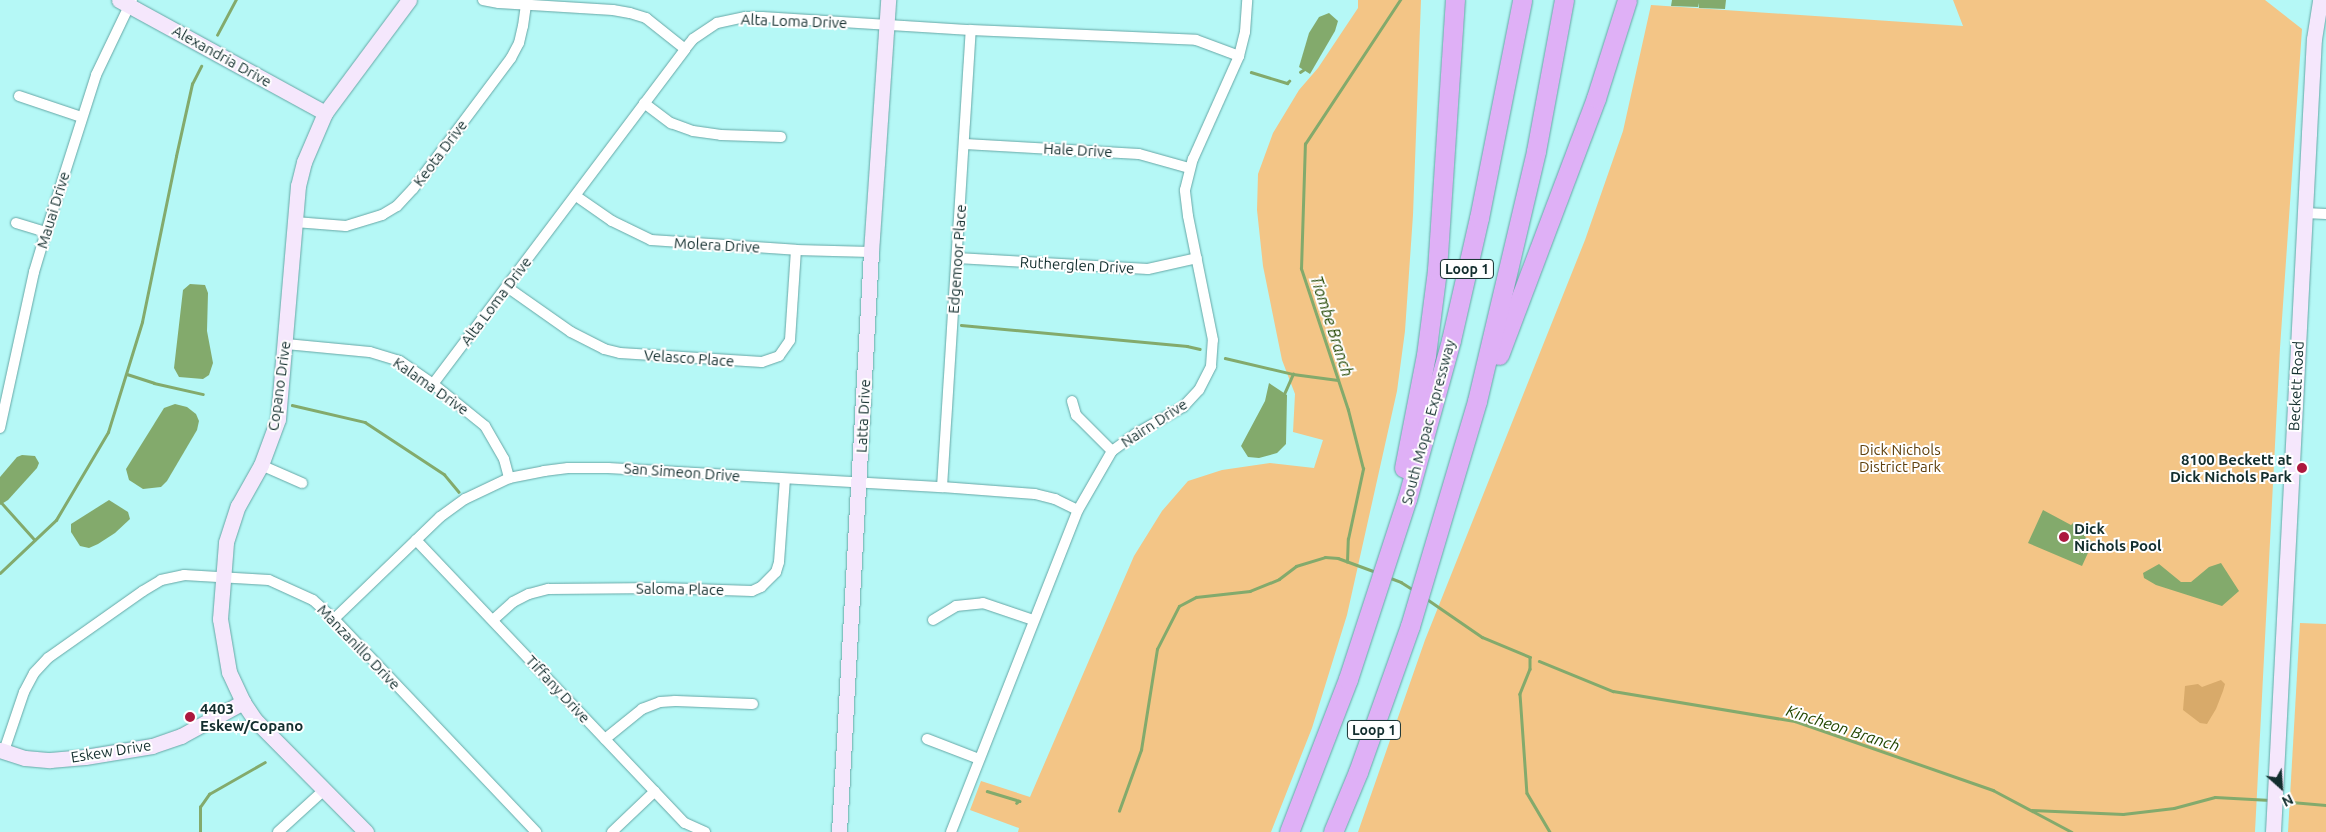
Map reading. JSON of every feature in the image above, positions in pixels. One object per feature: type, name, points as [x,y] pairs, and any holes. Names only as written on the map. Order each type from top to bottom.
[{"type":"highway","points":[[1394,531],[1417,406],[1438,270],[1455,0]]},
{"type":"highway","name":"South Mopac Expressway","points":[[1289,832],[1320,756],[1373,607],[1451,340],[1496,141],[1522,0]]},
{"type":"highway","name":"Loop 1","points":[[1333,832],[1358,772],[1410,626],[1435,548],[1477,401],[1536,151],[1564,0]]},
{"type":"highway","points":[[1477,401],[1489,381],[1589,116],[1627,0]]},
{"type":"street","name":"Copano Drive","points":[[366,832],[255,720],[243,702],[229,672],[223,648],[220,619],[222,576],[226,542],[235,514],[260,465],[278,419],[286,344],[298,186],[304,162],[325,113],[409,0]]},
{"type":"street","points":[[483,0],[630,13],[646,18],[685,49]]},
{"type":"street","name":"Latta Drive","points":[[839,832],[860,483],[870,252],[888,0]]},
{"type":"street","name":"Nairn Drive","points":[[951,832],[1033,620],[1078,510],[1112,451],[1135,434],[1183,407],[1199,390],[1211,366],[1213,340],[1185,201],[1185,190],[1189,168],[1239,56],[1245,32],[1247,0]]},
{"type":"street","name":"Beckett Road","points":[[2273,832],[2304,213],[2314,39],[2320,0]]},
{"type":"street","name":"Alexandria Drive","points":[[127,2],[325,113]]},
{"type":"street","name":"Mauai Drive","points":[[0,428],[5,389],[34,272],[82,117],[104,54],[127,2]]},
{"type":"street","name":"Keota Drive","points":[[295,222],[346,226],[382,216],[396,206],[413,189],[511,58],[519,43],[524,26],[526,5]]},
{"type":"street","name":"Alta Loma Drive","points":[[433,384],[685,49],[693,39],[717,23],[745,17],[1196,40],[1239,56]]},
{"type":"street","name":"Edgemoor Place","points":[[942,487],[971,30]]},
{"type":"street","points":[[19,96],[82,117]]},
{"type":"street","points":[[644,103],[671,123],[693,131],[721,135],[781,138]]},
{"type":"street","name":"Hale Drive","points":[[965,144],[1139,154],[1159,157],[1189,168]]},
{"type":"street","name":"Molera Drive","points":[[576,196],[612,221],[651,240],[796,250],[870,252]]},
{"type":"street","points":[[2304,213],[2326,214]]},
{"type":"street","points":[[16,223],[46,232]]},
{"type":"street","name":"Velasco Place","points":[[507,287],[571,332],[604,349],[620,353],[762,362],[779,356],[790,340],[796,250]]},
{"type":"street","name":"Rutherglen Drive","points":[[956,258],[1139,269],[1159,268],[1197,258]]},
{"type":"street","name":"Kalama Drive","points":[[286,344],[351,349],[386,355],[400,361],[433,384],[485,426],[504,459],[510,478]]},
{"type":"street","points":[[1072,402],[1076,415],[1112,451]]},
{"type":"street","points":[[260,465],[302,484]]},
{"type":"street","name":"San Simeon Drive","points":[[334,619],[440,517],[465,499],[510,478],[552,470],[586,467],[1035,494],[1055,499],[1078,510]]},
{"type":"street","name":"Saloma Place","points":[[493,620],[513,602],[529,594],[548,589],[661,588],[752,590],[761,587],[776,572],[779,562],[785,479]]},
{"type":"street","name":"Tiffany Drive","points":[[416,540],[685,823],[705,832]]},
{"type":"street","name":"Manzanillo Drive","points":[[2,751],[24,692],[34,673],[48,658],[161,580],[184,575],[269,580],[282,584],[313,600],[334,619],[536,832]]},
{"type":"street","points":[[933,620],[956,606],[983,604],[1033,620]]},
{"type":"street","name":"Eskew Drive","points":[[2,751],[25,758],[50,760],[85,757],[152,746],[181,736],[243,702]]},
{"type":"street","points":[[605,739],[629,717],[642,709],[660,702],[753,704]]},
{"type":"street","points":[[927,740],[979,759]]},
{"type":"street","points":[[278,832],[324,790]]},
{"type":"street","points":[[612,832],[655,792]]},
{"type":"green space","points":[[1358,0],[1421,0],[1413,215],[1405,331],[1397,391],[1347,615],[1312,728],[1271,832],[1018,832],[1019,828],[970,810],[981,781],[1030,797],[1134,556],[1162,511],[1188,481],[1222,470],[1270,463],[1314,468],[1323,440],[1293,432],[1295,394],[1282,360],[1263,266],[1257,210],[1258,174],[1273,133],[1299,90],[1318,68],[1358,8]]},
{"type":"green space","name":"Dick Nichols District Park","points":[[1953,0],[2265,0],[2302,29],[2280,348],[2255,832],[1358,832],[1425,640],[1585,240],[1623,131],[1651,5],[1963,26]]},
{"type":"green space","points":[[2300,623],[2326,624],[2326,832],[2288,832]]},
{"type":"shaded area","points":[[1672,0],[1726,0],[1725,9],[1699,8],[1698,3],[1698,7],[1671,6]]},
{"type":"shaded area","points":[[1329,13],[1338,21],[1335,31],[1310,74],[1299,67],[1309,33],[1319,17]]},
{"type":"shaded area","points":[[190,284],[205,285],[208,293],[207,331],[213,363],[209,375],[203,379],[179,377],[174,368],[183,290]]},
{"type":"shaded area","points":[[1269,383],[1287,395],[1286,444],[1277,453],[1259,458],[1248,457],[1241,446],[1265,401]]},
{"type":"shaded area","points":[[175,404],[187,407],[196,414],[199,421],[197,430],[167,481],[161,487],[143,489],[129,480],[126,469],[164,408]]},
{"type":"shaded area","points":[[22,455],[35,456],[39,463],[37,468],[8,500],[0,505],[0,477],[17,457]]},
{"type":"shaded area","points":[[109,500],[128,512],[130,519],[115,533],[98,544],[89,548],[80,546],[71,532],[71,524]]},
{"type":"shaded area","points":[[2043,510],[2071,525],[2074,522],[2088,531],[2085,537],[2093,542],[2082,566],[2028,543]]},
{"type":"shaded area","points":[[2221,563],[2239,591],[2222,606],[2156,585],[2144,578],[2143,573],[2159,564],[2181,582],[2191,582],[2209,567]]},
{"type":"shaded area","points":[[2221,680],[2225,684],[2223,691],[2216,709],[2207,724],[2200,723],[2183,710],[2185,686],[2198,684],[2202,687]]},
{"type":"waterway","points":[[217,35],[236,0]]},
{"type":"waterway","name":"Tiombe Branch","points":[[1347,562],[1348,539],[1363,469],[1348,410],[1301,269],[1305,144],[1400,0]]},
{"type":"waterway","points":[[0,573],[56,520],[108,432],[142,322],[192,84],[201,66]]},
{"type":"waterway","points":[[1251,72],[1287,83],[1289,81]]},
{"type":"waterway","points":[[961,325],[1187,346],[1200,349]]},
{"type":"waterway","points":[[1225,358],[1293,374],[1338,380]]},
{"type":"waterway","points":[[127,374],[154,383],[203,394]]},
{"type":"waterway","points":[[1284,394],[1293,374]]},
{"type":"waterway","points":[[292,405],[365,422],[444,474],[459,492]]},
{"type":"waterway","points":[[0,501],[35,540]]},
{"type":"waterway","name":"Kincheon Branch","points":[[1119,811],[1141,750],[1157,649],[1179,606],[1196,597],[1250,591],[1279,579],[1296,566],[1325,557],[1338,558],[1376,572]]},
{"type":"waterway","name":"Kincheon Branch","points":[[1388,577],[1414,590]]},
{"type":"waterway","points":[[1427,599],[1482,637],[1530,657],[1530,669],[1520,694],[1527,793],[1550,832]]},
{"type":"waterway","name":"Kincheon Branch","points":[[1539,661],[1613,691],[1795,721],[1993,790],[2072,832]]},
{"type":"waterway","points":[[200,832],[200,807],[209,794],[265,762]]},
{"type":"waterway","points":[[987,791],[1019,801],[1017,803]]},
{"type":"waterway","points":[[2032,810],[2123,814],[2174,808],[2215,797],[2270,800]]},
{"type":"waterway","points":[[2280,801],[2326,805]]},
{"type":"place","name":"8100 Beckett at Dick Nichols Park","points":[[2302,468]]},
{"type":"place","name":"Dick Nichols Pool","points":[[2064,537]]},
{"type":"place","name":"4403 Eskew/Copano","points":[[190,717]]}]
